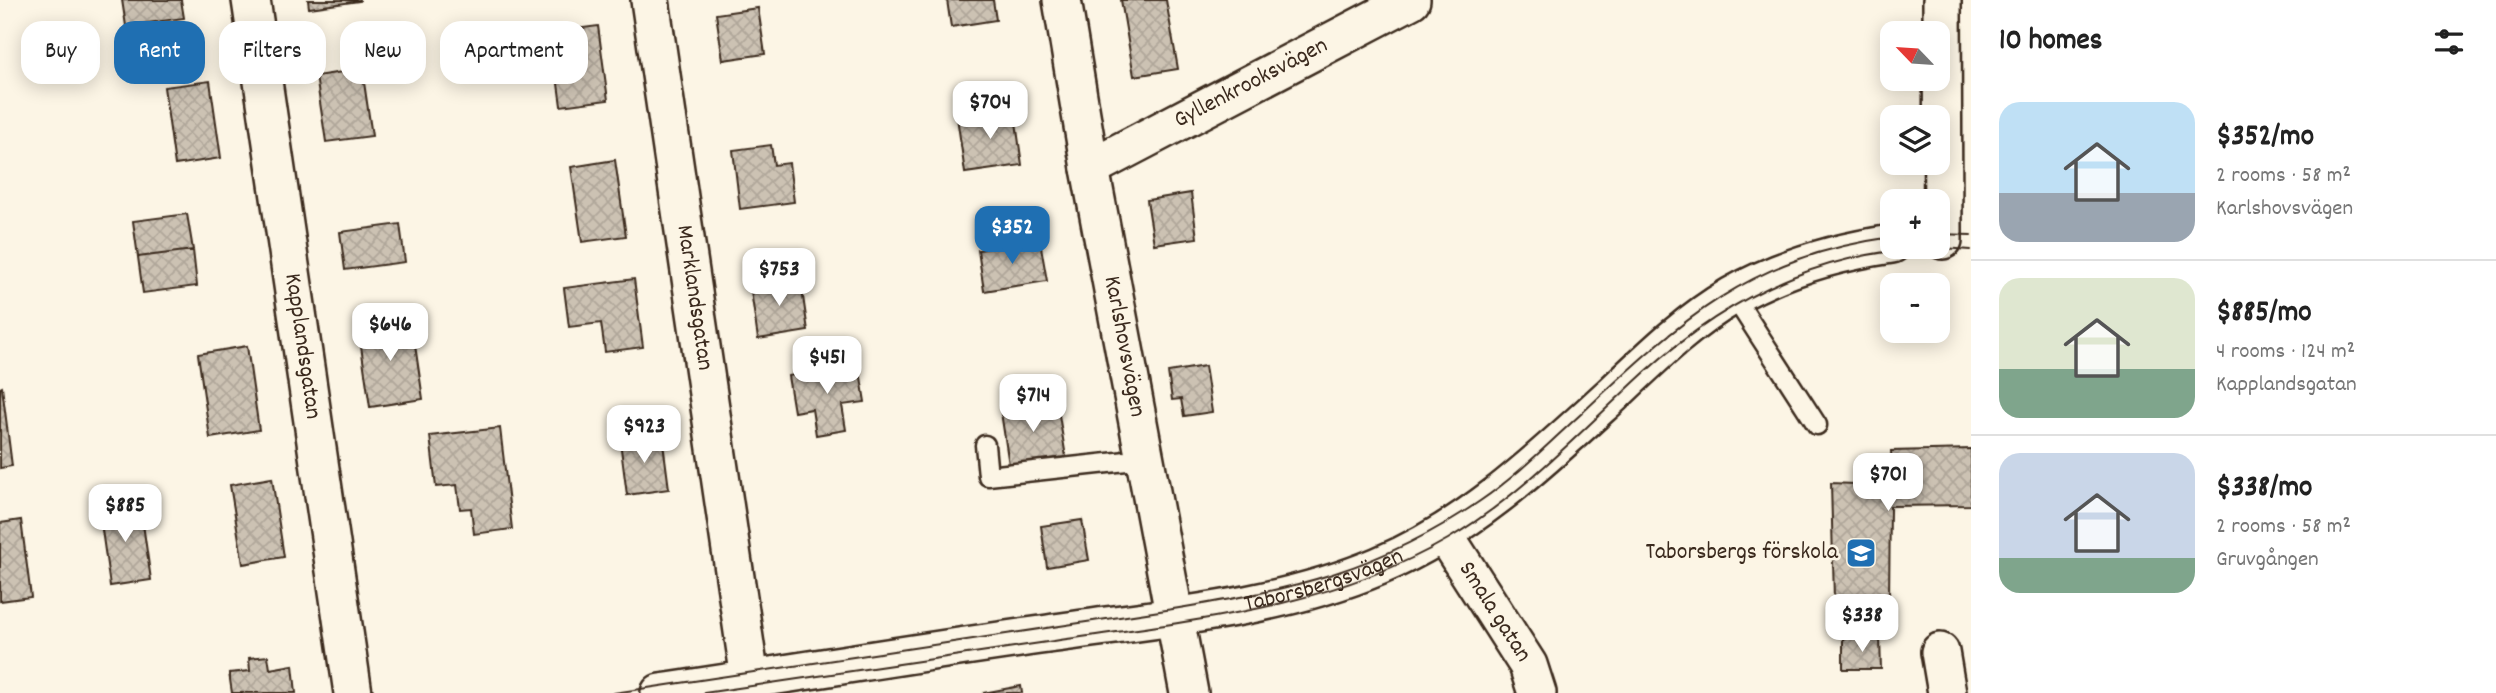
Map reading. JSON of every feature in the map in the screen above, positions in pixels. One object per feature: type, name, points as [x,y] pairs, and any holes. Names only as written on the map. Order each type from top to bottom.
[{"type":"street","name":"Kapplandsgatan","points":[[251,0],[353,693]]},
{"type":"street","name":"Marklandsgatan","points":[[650,0],[750,679]]},
{"type":"street","name":"Karlshovsvägen","points":[[1062,0],[1090,168],[1189,693]]},
{"type":"street","name":"Gyllenkrooksvägen","points":[[1090,168],[1411,0]]},
{"type":"street","points":[[1942,0],[1948,189]]},
{"type":"street","name":"Taborsbergsvägen","points":[[660,693],[1264,601],[1329,584],[1380,566],[1444,534],[1534,467],[1641,367],[1733,295],[1805,264],[1851,250],[1880,246]]},
{"type":"street","name":"Smala gatan","points":[[1444,534],[1528,665],[1537,693]]},
{"type":"street","points":[[1940,652],[1947,693]]},
{"type":"lane","points":[[1733,295],[1817,425]]},
{"type":"lane","points":[[985,445],[988,476],[1145,459]]},
{"type":"building","points":[[122,0],[181,0],[184,18],[125,21]]},
{"type":"building","points":[[308,0],[360,0],[360,1],[309,8]]},
{"type":"building","points":[[947,0],[993,0],[996,20],[951,27]]},
{"type":"building","points":[[1121,0],[1166,0],[1178,69],[1134,76]]},
{"type":"building","points":[[758,8],[765,54],[723,60],[716,14]]},
{"type":"building","points":[[598,26],[608,100],[561,106],[558,84],[588,84],[588,27]]},
{"type":"building","points":[[340,72],[340,84],[364,84],[372,136],[326,142],[317,84],[326,84],[326,74]]},
{"type":"building","points":[[210,81],[221,158],[175,165],[164,87],[205,84]]},
{"type":"building","points":[[1014,108],[1022,165],[965,173],[957,117]]},
{"type":"building","points":[[771,145],[774,165],[789,163],[794,202],[740,209],[733,150]]},
{"type":"building","points":[[615,160],[626,236],[582,242],[571,167]]},
{"type":"building","points":[[1191,193],[1197,238],[1154,244],[1147,200]]},
{"type":"building","points":[[187,214],[193,250],[138,257],[133,221]]},
{"type":"building","points":[[400,224],[405,262],[345,270],[340,232]]},
{"type":"building","points":[[1040,241],[1047,281],[984,291],[978,250]]},
{"type":"building","points":[[193,250],[197,286],[143,293],[138,257]]},
{"type":"building","points":[[800,276],[808,331],[758,339],[750,284]]},
{"type":"building","points":[[634,279],[643,347],[605,352],[601,323],[569,327],[564,288]]},
{"type":"building","points":[[411,318],[423,399],[370,407],[358,326]]},
{"type":"building","points":[[247,346],[259,430],[210,438],[198,354]]},
{"type":"building","points":[[859,365],[865,402],[842,405],[846,430],[816,435],[812,409],[794,412],[788,376]]},
{"type":"building","points":[[1205,366],[1212,412],[1184,416],[1181,399],[1172,400],[1168,372]]},
{"type":"building","points":[[2,387],[12,466],[0,468],[0,388]]},
{"type":"building","points":[[1057,403],[1066,457],[1009,465],[1001,412]]},
{"type":"building","points":[[500,428],[512,529],[474,534],[471,508],[460,509],[457,485],[436,487],[430,436]]},
{"type":"building","points":[[662,435],[669,489],[627,495],[620,441]]},
{"type":"building","name":"Taborsbergs förskola","points":[[1971,449],[1971,505],[1890,506],[1889,600],[1834,599],[1831,483],[1855,484],[1856,467],[1892,466],[1891,451]]},
{"type":"building","points":[[272,478],[284,557],[243,564],[230,485]]},
{"type":"building","points":[[140,503],[151,580],[110,586],[99,509]]},
{"type":"building","points":[[21,520],[31,597],[0,601],[0,523]]},
{"type":"building","points":[[1082,520],[1089,560],[1047,567],[1041,526]]},
{"type":"building","points":[[1843,638],[1880,638],[1881,669],[1843,669]]},
{"type":"building","points":[[268,656],[270,669],[293,665],[296,693],[232,693],[229,673],[250,671],[249,658]]},
{"type":"building","points":[[1021,686],[1022,693],[983,693]]},
{"type":"tram line","points":[[1950,234],[1971,235]]},
{"type":"tram line","points":[[614,693],[1173,609],[1257,594],[1333,574],[1406,544],[1443,525],[1480,501],[1532,459],[1652,349],[1721,297],[1757,277],[1797,260],[1842,246],[1880,239]]},
{"type":"tram line","points":[[704,693],[1206,618],[1257,609],[1355,582],[1402,563],[1475,522],[1526,482],[1679,343],[1754,295],[1794,276],[1836,262],[1880,253],[1925,249],[1971,250]]},
{"type":"place","name":"Taborsbergs förskola","points":[[1861,553]]}]
